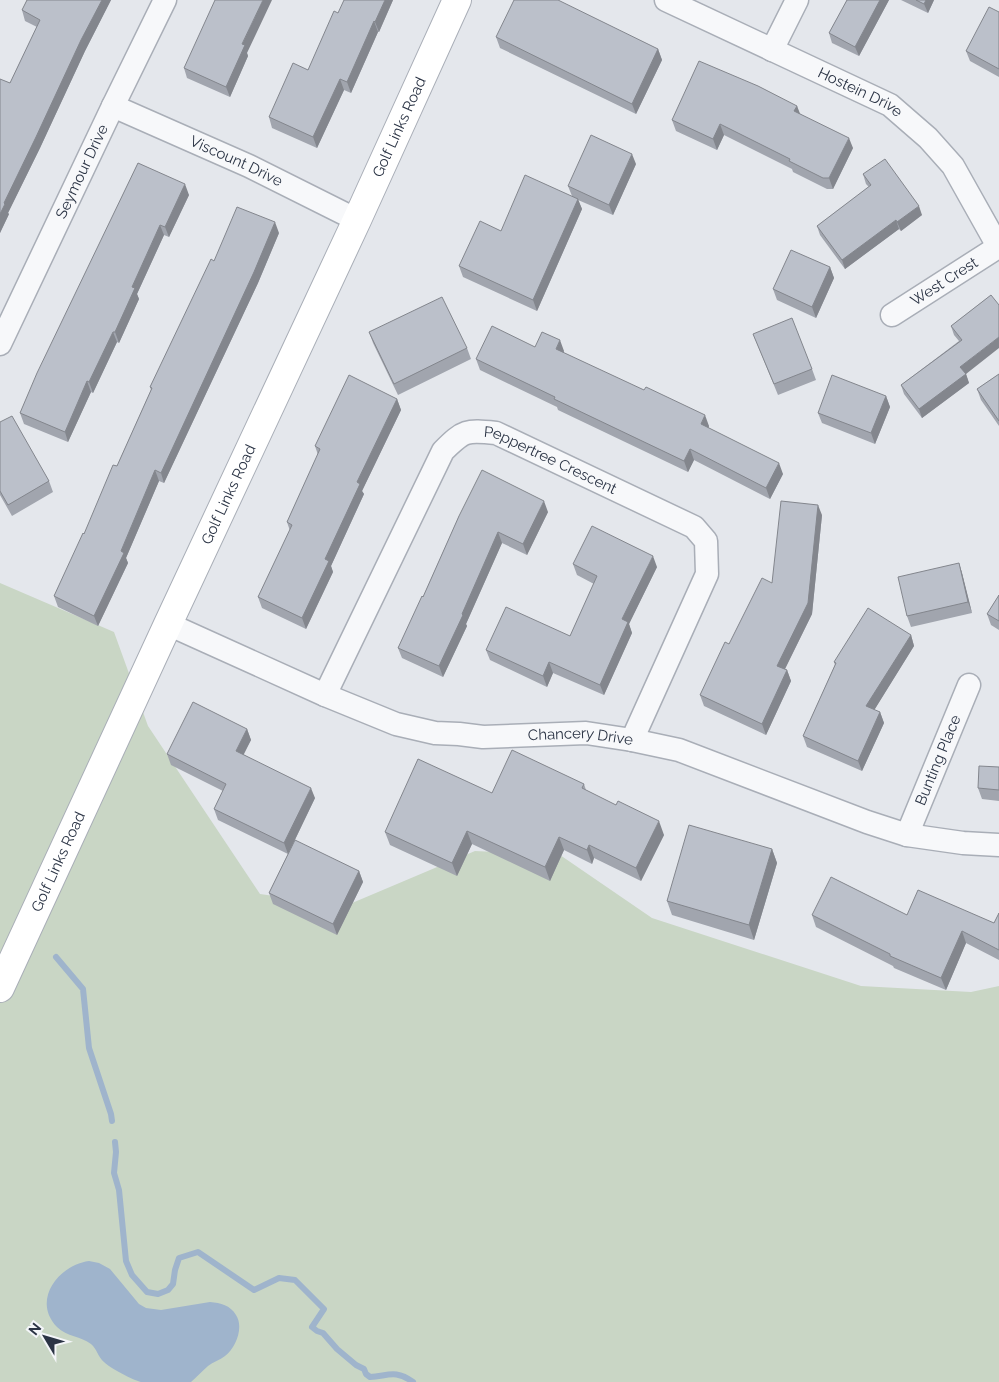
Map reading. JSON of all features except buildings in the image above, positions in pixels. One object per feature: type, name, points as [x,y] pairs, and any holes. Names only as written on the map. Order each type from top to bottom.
[{"type":"main road","name":"Golf Links Road","points":[[0,988],[357,220],[457,0]]},
{"type":"street","name":"Seymour Drive","points":[[0,344],[165,0]]},
{"type":"street","name":"Hostein Drive","points":[[666,0],[890,105],[928,138],[953,166],[998,248]]},
{"type":"street","points":[[772,50],[797,0]]},
{"type":"street","name":"Viscount Drive","points":[[113,106],[249,166],[357,220]]},
{"type":"street","name":"West Crest","points":[[892,315],[998,248]]},
{"type":"street","name":"Peppertree Crescent","points":[[325,695],[443,451],[458,436],[472,430],[496,433],[694,526],[706,541],[707,574],[632,740]]},
{"type":"street","name":"Chancery Drive","points":[[168,624],[325,695],[396,724],[435,733],[484,737],[586,733],[632,740],[679,750],[867,822],[907,835],[963,843],[999,845]]},
{"type":"street","name":"Bunting Place","points":[[907,835],[969,685]]},
{"type":"green space","points":[[0,583],[114,632],[148,726],[260,894],[345,906],[475,851],[560,855],[652,918],[861,986],[971,992],[999,986],[999,1382],[0,1382]]},
{"type":"water","points":[[89,1261],[99,1263],[110,1269],[139,1304],[146,1308],[161,1310],[210,1302],[228,1307],[236,1315],[239,1325],[238,1337],[235,1343],[225,1356],[208,1366],[191,1382],[141,1382],[116,1370],[102,1360],[91,1344],[65,1333],[57,1327],[50,1317],[47,1306],[48,1295],[52,1285],[59,1277],[68,1269]]},
{"type":"waterway","points":[[56,957],[83,989],[89,1048],[112,1121]]},
{"type":"waterway","points":[[115,1142],[114,1173],[119,1190],[126,1261],[132,1275],[147,1292],[158,1294],[168,1290],[173,1284],[179,1258],[198,1252],[254,1290],[279,1278],[295,1280],[324,1309],[312,1327],[323,1333],[337,1349],[356,1365],[364,1369],[370,1377],[396,1374],[413,1382]]}]
